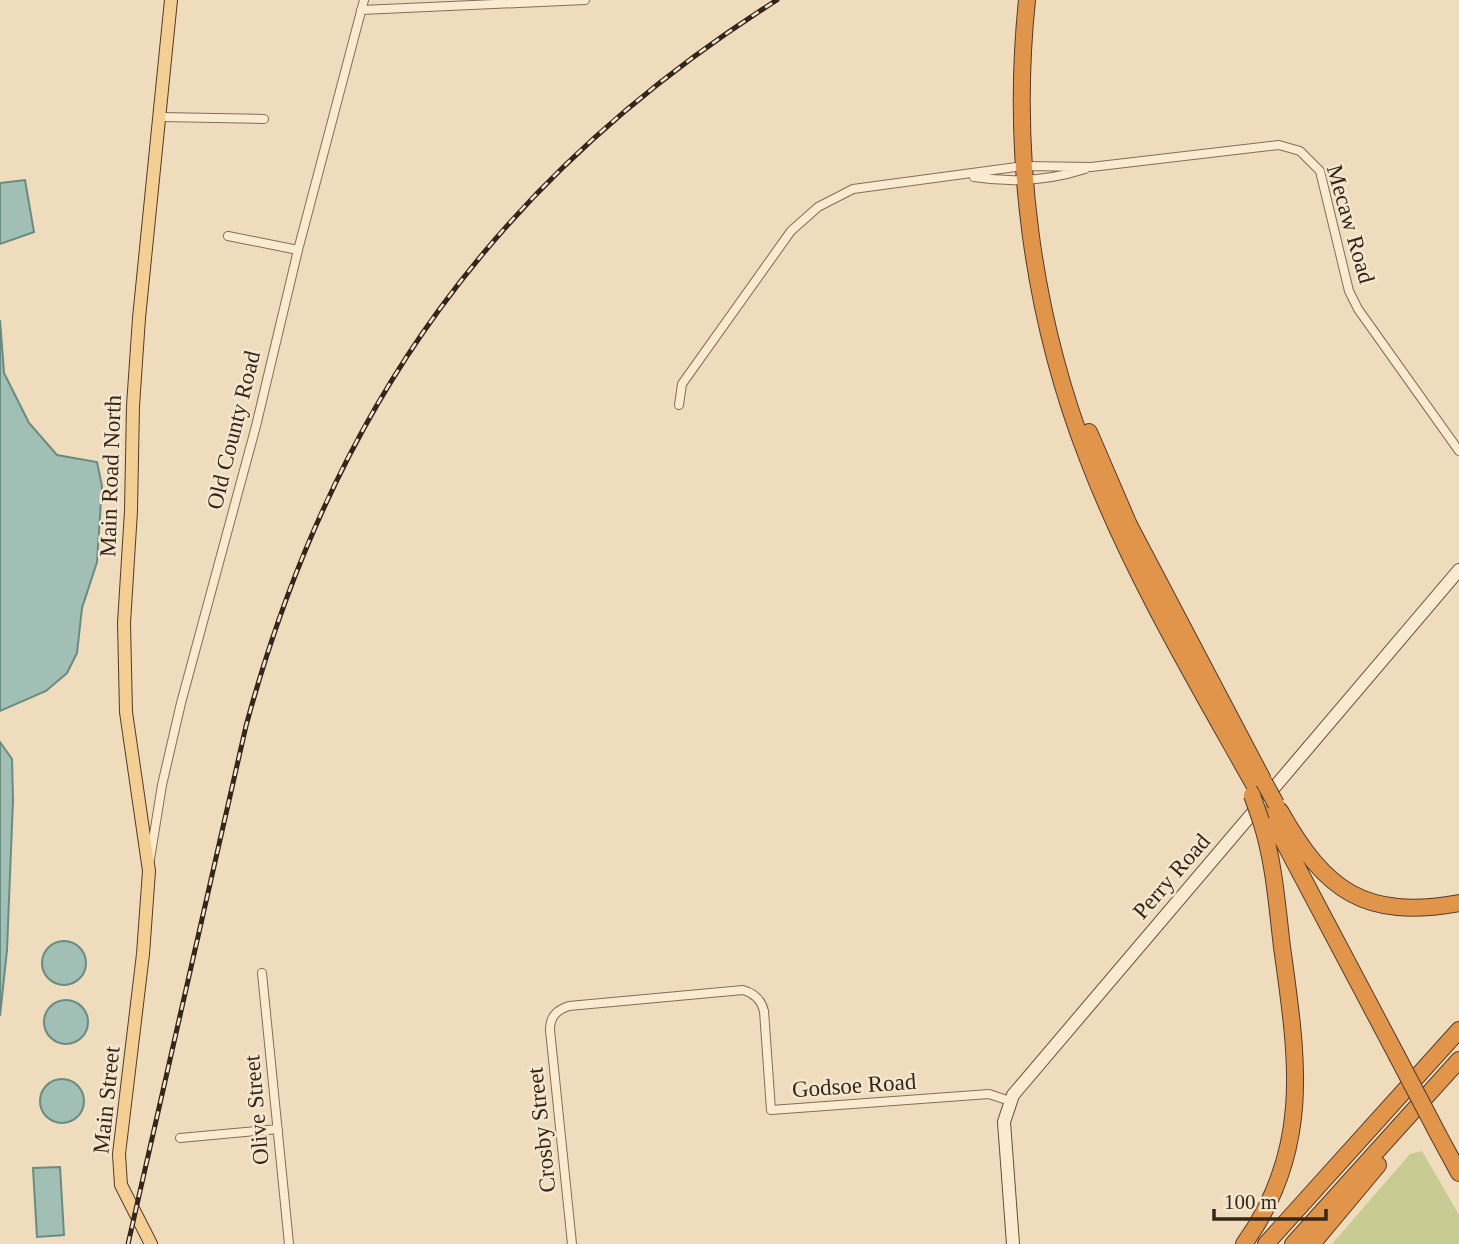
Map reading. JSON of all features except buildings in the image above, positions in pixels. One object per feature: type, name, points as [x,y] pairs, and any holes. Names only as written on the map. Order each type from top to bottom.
[{"type":"highway","points":[[1027,0],[1021,90],[1025,173],[1043,311],[1055,361],[1093,474],[1124,542],[1236,754],[1258,789]]},
{"type":"highway","points":[[1037,262],[1081,411],[1106,475],[1268,812],[1399,1050]]},
{"type":"highway","points":[[1268,812],[1287,825],[1322,873],[1355,896],[1401,907],[1459,903]]},
{"type":"highway","points":[[1244,1244],[1266,1208],[1280,1176],[1291,1140],[1296,1100],[1294,1036],[1271,865],[1268,812]]},
{"type":"highway","points":[[1287,825],[1442,1133],[1459,1173]]},
{"type":"highway","points":[[1266,1244],[1459,1030]]},
{"type":"highway","points":[[1293,1244],[1459,1060]]},
{"type":"highway","points":[[1312,1244],[1459,1068]]},
{"type":"highway","points":[[1442,1133],[1459,1156]]},
{"type":"main road","name":"Main Road North","points":[[143,954],[149,871],[126,712],[124,623],[139,318],[171,0]]},
{"type":"main road","name":"Main Street","points":[[143,954],[119,1154],[121,1185],[150,1244]]},
{"type":"street","name":"Old County Road","points":[[149,871],[162,785],[181,703],[256,426],[298,250],[364,0]]},
{"type":"street","points":[[361,10],[585,0]]},
{"type":"street","points":[[161,117],[264,120]]},
{"type":"street","name":"Mecaw Road","points":[[1025,173],[1279,145],[1300,150],[1320,171],[1349,291],[1358,309],[1459,451]]},
{"type":"street","name":"Mecaw Road","points":[[1025,173],[1065,176],[1091,167]]},
{"type":"street","points":[[680,405],[682,384],[792,231],[818,207],[853,189],[968,176],[1025,173]]},
{"type":"street","points":[[968,176],[1004,182],[1025,173]]},
{"type":"street","points":[[228,236],[298,250]]},
{"type":"street","name":"Perry Road","points":[[1013,1244],[1004,1122],[1010,1101],[1042,1058],[1459,570]]},
{"type":"street","name":"Olive Street","points":[[262,973],[289,1244]]},
{"type":"street","name":"Godsoe Road","points":[[555,1013],[569,1006],[743,990],[757,996],[764,1011],[771,1110],[989,1094],[1010,1101]]},
{"type":"street","name":"Crosby Street","points":[[555,1013],[550,1030],[572,1244]]},
{"type":"street","points":[[180,1138],[278,1129]]},
{"type":"green space","points":[[1422,1151],[1459,1215],[1459,1244],[1332,1244],[1410,1154]]},
{"type":"water","points":[[25,180],[34,232],[0,244],[0,183]]},
{"type":"water","points":[[0,320],[4,373],[29,423],[57,455],[97,462],[102,486],[97,562],[82,608],[77,653],[67,673],[46,691],[0,711]]},
{"type":"water","points":[[0,742],[12,759],[13,800],[7,950],[0,1016]]},
{"type":"water","points":[[64,941],[73,942],[80,947],[85,954],[85,972],[80,979],[73,984],[64,985],[55,984],[48,979],[43,972],[42,963],[43,954],[48,947],[55,942]]},
{"type":"water","points":[[66,1000],[75,1001],[82,1006],[87,1013],[87,1031],[82,1038],[75,1043],[66,1044],[57,1043],[50,1038],[45,1031],[44,1022],[45,1013],[50,1006],[57,1001]]},
{"type":"water","points":[[62,1079],[71,1080],[78,1085],[83,1092],[83,1110],[78,1117],[71,1122],[62,1123],[53,1122],[46,1117],[41,1110],[40,1101],[41,1092],[46,1085],[53,1080]]},
{"type":"water","points":[[60,1167],[64,1235],[37,1237],[33,1168]]},
{"type":"railway","points":[[128,1244],[246,726],[282,610],[326,503],[378,403],[439,310],[509,223],[588,143],[678,69],[777,0]]}]
